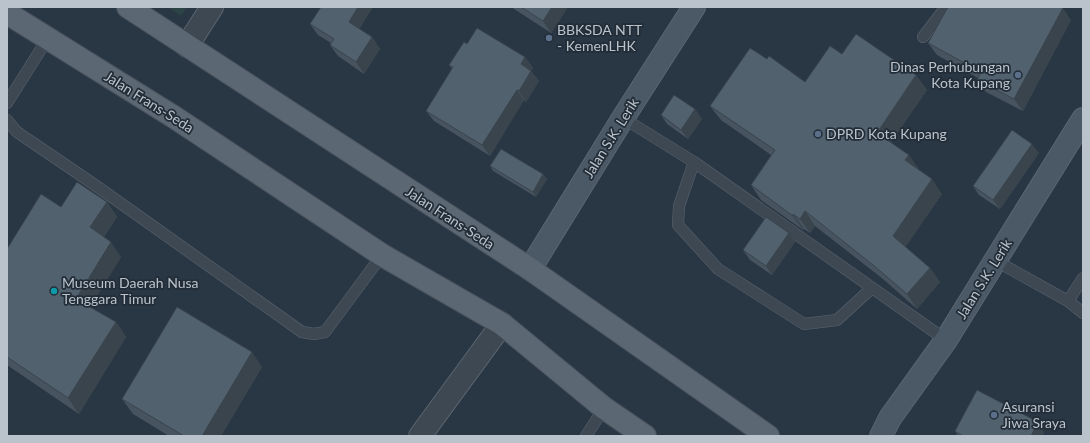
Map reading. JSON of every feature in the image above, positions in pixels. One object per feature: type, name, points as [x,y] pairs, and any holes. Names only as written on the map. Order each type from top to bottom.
[{"type":"main road","name":"Jalan Frans-Seda","points":[[128,7],[530,269],[768,436]]},
{"type":"main road","name":"Jalan S.K. Lerik","points":[[530,269],[623,118],[694,7]]},
{"type":"main road","name":"Jalan Frans-Seda","points":[[7,13],[174,117],[382,255],[502,324],[604,408],[645,436]]},
{"type":"main road","name":"Jalan S.K. Lerik","points":[[881,436],[890,418],[946,340],[1083,119]]},
{"type":"street","points":[[187,46],[212,7]]},
{"type":"street","points":[[420,436],[502,324]]},
{"type":"lane","points":[[923,37],[946,7]]},
{"type":"lane","points":[[7,103],[48,38]]},
{"type":"lane","points":[[623,118],[694,162],[946,340]]},
{"type":"lane","points":[[7,120],[17,132],[95,185],[302,332],[314,334],[325,332],[382,255]]},
{"type":"lane","points":[[694,162],[679,206],[678,225],[718,269],[804,324],[837,320],[872,288]]},
{"type":"lane","points":[[996,261],[1068,301],[1083,313]]},
{"type":"lane","points":[[1068,301],[1083,278]]},
{"type":"lane","points":[[586,436],[604,408]]},
{"type":"green space","points":[[167,7],[187,7],[181,16]]},
{"type":"building","points":[[321,7],[358,7],[349,22],[372,37],[356,62],[330,45],[334,39],[310,24]]},
{"type":"building","points":[[521,7],[552,7],[543,21]]},
{"type":"building","points":[[948,7],[1063,8],[1014,99],[977,80],[981,72],[928,43]]},
{"type":"building","points":[[477,28],[525,57],[521,64],[531,71],[482,145],[426,111],[453,67],[449,65],[464,42],[467,44]]},
{"type":"building","name":"DPRD Kota Kupang","points":[[856,34],[916,75],[877,133],[909,155],[905,160],[932,179],[893,236],[930,268],[907,294],[805,211],[800,219],[793,214],[793,216],[751,185],[775,150],[710,106],[750,48],[767,59],[769,56],[805,82],[830,46],[842,54]]},
{"type":"building","points":[[674,95],[695,109],[681,130],[661,115]]},
{"type":"building","points":[[1012,130],[1032,144],[993,200],[973,186]]},
{"type":"building","points":[[501,149],[543,174],[533,192],[490,166]]},
{"type":"building","name":"Museum Daerah Nusa Tenggara Timur","points":[[77,182],[107,202],[90,227],[111,242],[76,299],[116,322],[68,398],[7,357],[7,249],[41,194],[61,207]]},
{"type":"building","points":[[766,217],[789,233],[766,266],[743,250]]},
{"type":"building","points":[[177,307],[252,352],[202,436],[184,436],[122,399]]},
{"type":"building","name":"Asuransi Jiwa Sraya","points":[[977,390],[1038,422],[1031,436],[963,436],[955,431]]},
{"type":"place","name":"BBKSDA NTT - KemenLHK","points":[[549,38]]},
{"type":"place","name":"Dinas Perhubungan Kota Kupang","points":[[1018,75]]},
{"type":"place","name":"DPRD Kota Kupang","points":[[818,134]]},
{"type":"place","name":"Museum Daerah Nusa Tenggara Timur","points":[[54,291]]},
{"type":"place","name":"Asuransi Jiwa Sraya","points":[[994,415]]}]
